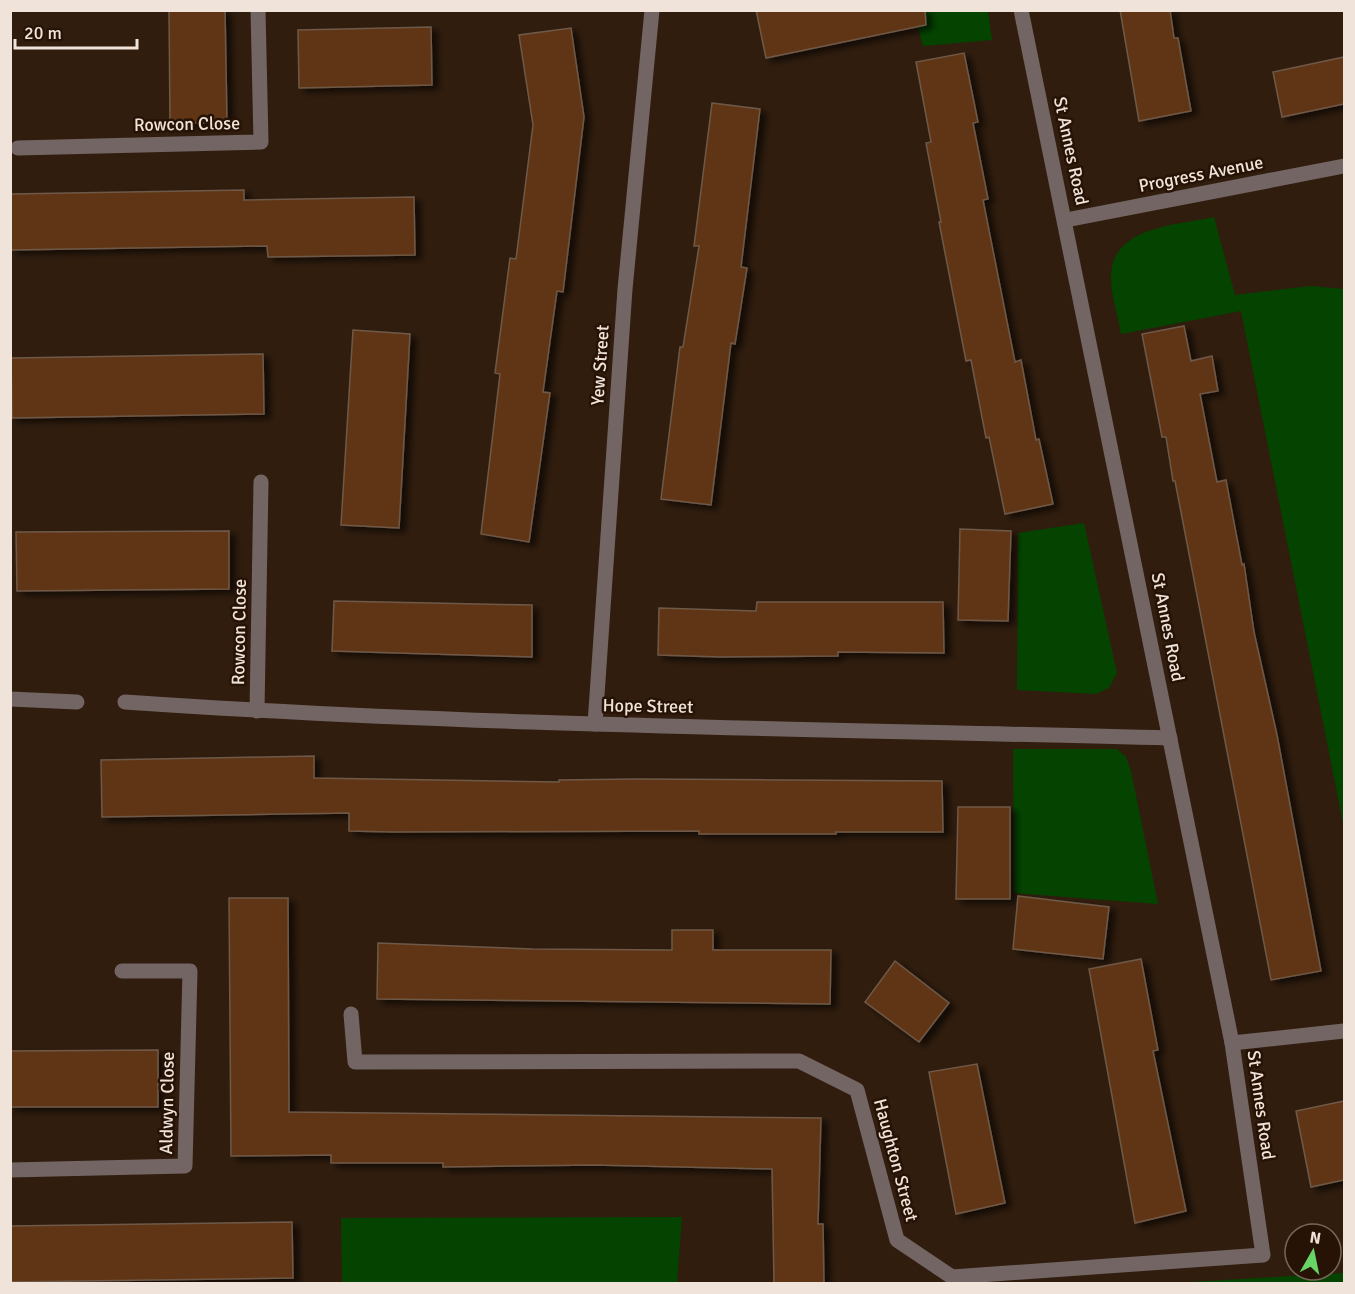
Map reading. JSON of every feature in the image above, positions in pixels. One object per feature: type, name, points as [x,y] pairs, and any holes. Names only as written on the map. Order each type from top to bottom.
[{"type":"street","name":"Rowcon Close","points":[[18,148],[261,142],[258,10]]},
{"type":"street","name":"Yew Street","points":[[595,724],[625,289],[652,10]]},
{"type":"street","name":"St Annes Road","points":[[1021,10],[1066,220],[1232,1043],[1263,1255]]},
{"type":"street","name":"Progress Avenue","points":[[1066,220],[1344,166]]},
{"type":"street","name":"Rowcon Close","points":[[257,711],[261,482]]},
{"type":"street","points":[[10,699],[77,702]]},
{"type":"street","name":"Hope Street","points":[[125,702],[257,711],[595,724],[1170,738]]},
{"type":"street","name":"Aldwyn Close","points":[[10,1170],[185,1166],[190,971],[122,971]]},
{"type":"street","name":"Haughton Street","points":[[351,1014],[355,1062],[799,1061],[857,1090],[897,1240],[952,1277],[1263,1255]]},
{"type":"street","points":[[1232,1043],[1344,1031]]},
{"type":"green space","points":[[913,11],[988,11],[992,40],[923,46]]},
{"type":"green space","points":[[1214,217],[1235,295],[1311,286],[1344,289],[1344,828],[1241,311],[1121,334],[1111,275],[1115,259],[1123,246],[1135,237],[1150,231]]},
{"type":"green space","points":[[1084,523],[1117,673],[1109,688],[1096,694],[1017,690],[1018,533]]},
{"type":"green space","points":[[1013,749],[1117,749],[1126,757],[1131,771],[1158,904],[1014,893]]},
{"type":"green space","points":[[682,1217],[677,1283],[342,1283],[341,1218]]},
{"type":"green space","points":[[1343,1273],[1344,1283],[1172,1283],[1283,1277],[1283,1282],[1343,1282]]},
{"type":"building","points":[[169,10],[225,10],[227,123],[170,123]]},
{"type":"building","points":[[756,10],[925,10],[926,25],[766,58]]},
{"type":"building","points":[[1120,10],[1170,10],[1174,38],[1178,38],[1191,111],[1139,121]]},
{"type":"building","points":[[431,27],[432,85],[299,88],[298,30]]},
{"type":"building","points":[[571,28],[584,117],[563,292],[557,291],[543,392],[550,393],[529,542],[481,534],[500,374],[495,373],[510,258],[516,259],[533,125],[519,35]]},
{"type":"building","points":[[964,53],[978,122],[973,123],[988,199],[983,200],[1015,362],[1021,360],[1036,440],[1039,439],[1053,504],[1005,514],[989,437],[986,438],[971,360],[966,361],[939,222],[941,222],[926,143],[931,142],[916,62]]},
{"type":"building","points":[[1344,57],[1344,104],[1282,117],[1273,72]]},
{"type":"building","points":[[712,103],[760,109],[741,267],[747,268],[735,344],[731,343],[711,505],[661,499],[680,347],[683,347],[699,246],[694,246]]},
{"type":"building","points":[[244,190],[244,200],[414,197],[415,255],[268,257],[267,246],[11,250],[11,194]]},
{"type":"building","points":[[1184,326],[1191,361],[1212,356],[1218,391],[1200,394],[1217,482],[1226,480],[1242,565],[1244,564],[1254,632],[1277,735],[1321,971],[1271,980],[1175,481],[1173,481],[1166,437],[1162,437],[1142,334]]},
{"type":"building","points":[[353,330],[410,334],[399,528],[341,525]]},
{"type":"building","points":[[263,354],[264,414],[12,418],[11,358]]},
{"type":"building","points":[[960,529],[1011,531],[1008,621],[958,620]]},
{"type":"building","points":[[229,531],[229,589],[17,591],[16,532]]},
{"type":"building","points":[[334,601],[532,605],[532,657],[332,651]]},
{"type":"building","points":[[757,602],[943,602],[944,653],[838,652],[838,656],[720,657],[658,655],[659,608],[756,611]]},
{"type":"building","points":[[314,756],[314,778],[559,782],[559,780],[637,779],[942,781],[943,832],[699,834],[699,831],[393,832],[349,831],[349,813],[102,817],[101,760]]},
{"type":"building","points":[[958,807],[1010,807],[1010,899],[956,899]]},
{"type":"building","points":[[1018,896],[1109,907],[1103,959],[1013,949]]},
{"type":"building","points":[[229,898],[288,898],[289,1112],[821,1118],[818,1224],[823,1224],[824,1284],[774,1284],[772,1169],[594,1165],[443,1167],[443,1163],[331,1163],[331,1155],[231,1156]]},
{"type":"building","points":[[672,930],[713,930],[713,950],[831,950],[830,1004],[377,999],[378,943],[532,949],[672,950]]},
{"type":"building","points":[[1141,959],[1158,1050],[1153,1051],[1186,1211],[1135,1223],[1089,969]]},
{"type":"building","points":[[895,961],[949,1003],[919,1042],[865,1002]]},
{"type":"building","points":[[158,1050],[158,1107],[10,1107],[10,1051]]},
{"type":"building","points":[[977,1064],[1005,1203],[956,1214],[929,1072]]},
{"type":"building","points":[[1344,1101],[1344,1180],[1311,1187],[1296,1111]]},
{"type":"building","points":[[292,1222],[293,1278],[10,1282],[10,1226]]}]
